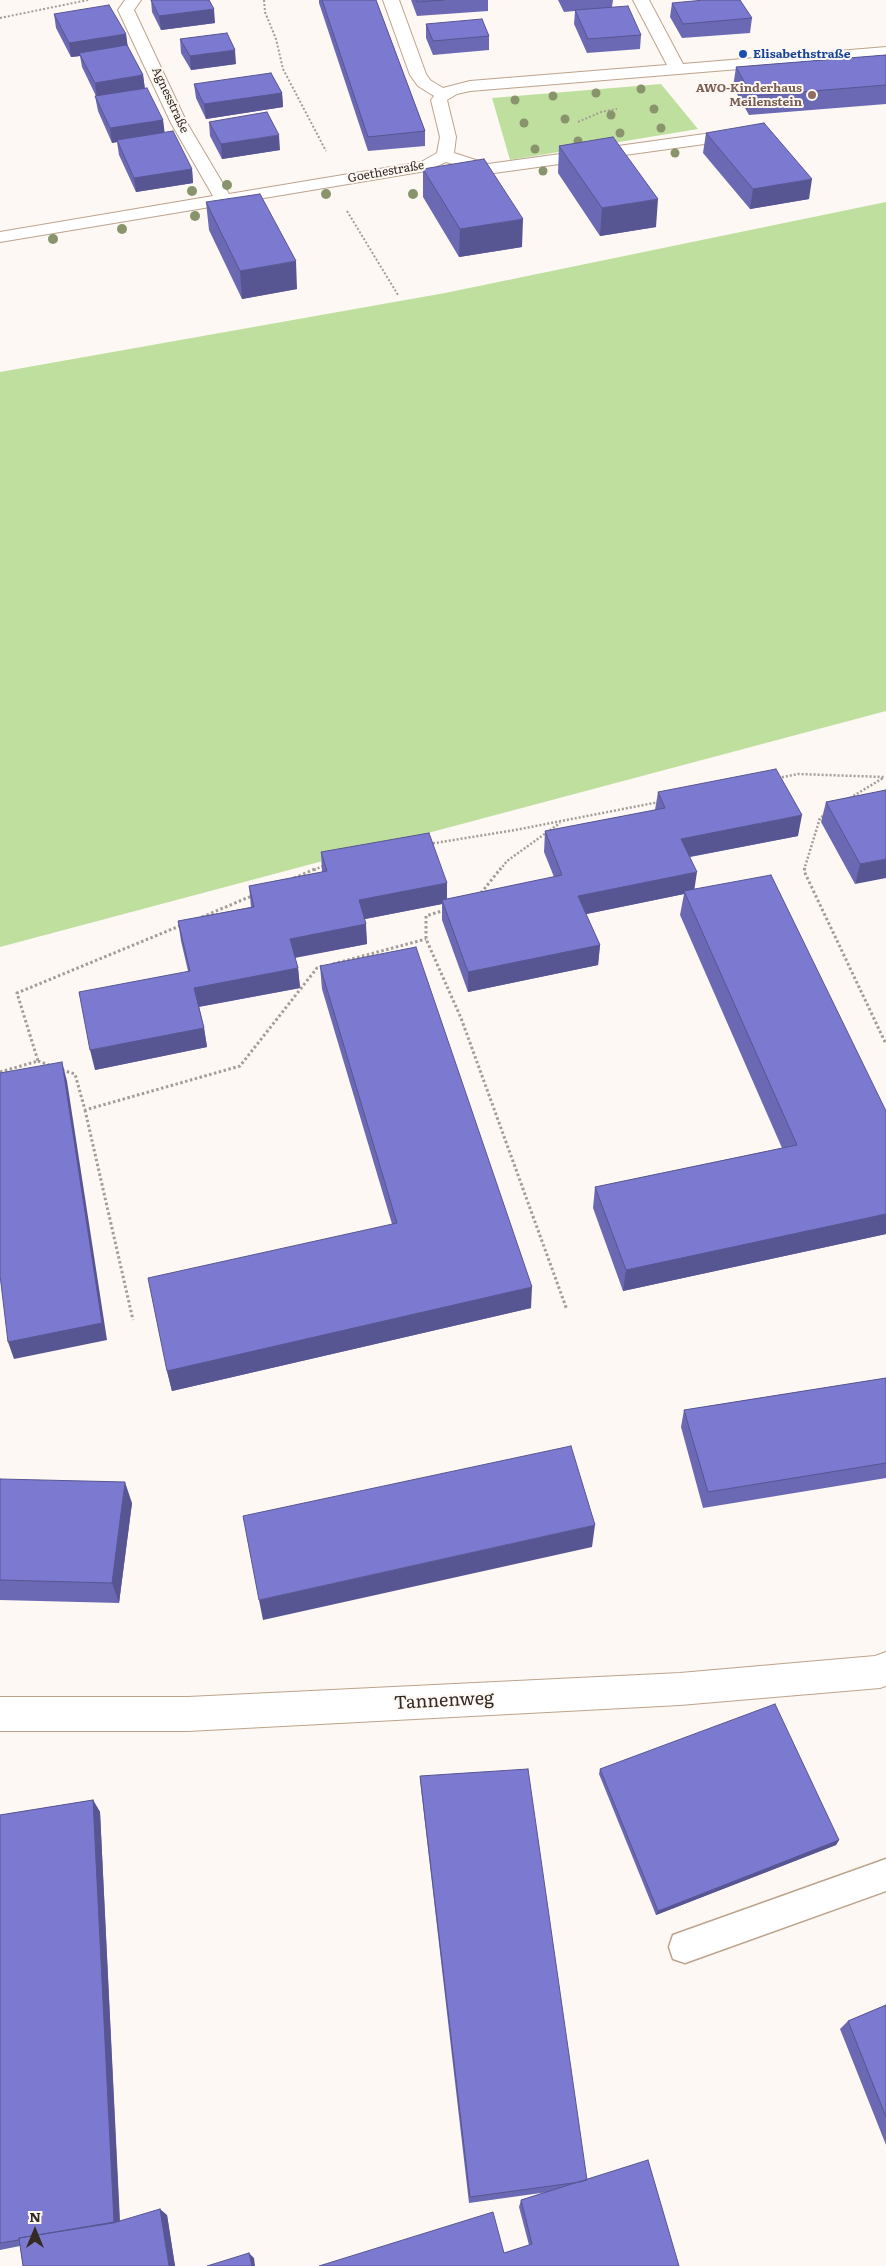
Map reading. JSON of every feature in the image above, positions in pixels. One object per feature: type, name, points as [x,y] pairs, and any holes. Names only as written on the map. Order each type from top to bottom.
[{"type":"street","name":"Agnesstraße","points":[[133,0],[126,10],[179,123],[223,199]]},
{"type":"street","points":[[391,0],[418,75],[424,83],[443,95],[470,86],[494,83],[678,70],[886,52]]},
{"type":"street","points":[[641,0],[678,70]]},
{"type":"street","name":"Goethestraße","points":[[0,237],[426,166],[444,156],[448,149],[448,137],[439,100],[443,95]]},
{"type":"street","points":[[444,156],[487,169],[719,137]]},
{"type":"street","name":"Tannenweg","points":[[0,1714],[188,1714],[680,1689],[884,1675]]},
{"type":"lane","points":[[685,1948],[886,1875]]},
{"type":"path","points":[[0,18],[88,0]]},
{"type":"path","points":[[264,0],[265,12],[276,39],[284,69],[318,137],[343,180]]},
{"type":"path","points":[[573,123],[601,112],[620,108]]},
{"type":"path","points":[[297,188],[345,208],[398,296]]},
{"type":"path","points":[[770,780],[798,774],[885,777]]},
{"type":"path","points":[[844,802],[885,777]]},
{"type":"path","points":[[424,845],[563,822],[668,800]]},
{"type":"path","points":[[828,813],[820,818],[804,871],[886,1044]]},
{"type":"path","points":[[481,894],[507,861],[563,822]]},
{"type":"path","points":[[292,879],[328,864]]},
{"type":"path","points":[[193,921],[256,894]]},
{"type":"path","points":[[451,908],[426,916],[426,939],[461,1018],[567,1310]]},
{"type":"path","points":[[38,1061],[17,994],[184,924]]},
{"type":"path","points":[[85,1110],[240,1066],[317,968],[426,939]]},
{"type":"path","points":[[0,1072],[38,1061],[75,1074],[133,1320]]},
{"type":"green space","points":[[661,84],[698,129],[510,160],[492,98]]},
{"type":"green space","points":[[886,202],[886,711],[0,947],[0,372],[445,293]]},
{"type":"building","points":[[151,0],[209,0],[214,9],[159,16]]},
{"type":"building","points":[[322,0],[376,0],[425,131],[368,137]]},
{"type":"building","points":[[416,0],[444,0],[417,2]]},
{"type":"building","points":[[704,0],[740,0],[752,18],[683,24],[672,3]]},
{"type":"building","points":[[109,5],[126,34],[69,43],[54,14]]},
{"type":"building","points":[[628,6],[641,35],[588,39],[575,10]]},
{"type":"building","points":[[482,19],[489,36],[433,41],[426,24]]},
{"type":"building","points":[[227,33],[235,50],[190,56],[180,39]]},
{"type":"building","points":[[127,45],[143,75],[95,83],[79,53]]},
{"type":"building","points":[[886,55],[886,85],[752,96],[736,67]]},
{"type":"building","points":[[271,73],[282,93],[204,104],[194,84]]},
{"type":"building","points":[[147,88],[163,120],[110,128],[95,96]]},
{"type":"building","points":[[267,112],[279,135],[221,144],[209,122]]},
{"type":"building","points":[[764,123],[812,179],[753,189],[706,133]]},
{"type":"building","points":[[173,131],[192,169],[134,178],[117,140]]},
{"type":"building","points":[[613,137],[658,199],[602,208],[559,146]]},
{"type":"building","points":[[484,159],[523,219],[460,229],[423,169]]},
{"type":"building","points":[[260,194],[296,261],[240,271],[206,202]]},
{"type":"building","points":[[776,769],[802,815],[681,839],[697,872],[578,896],[600,945],[468,972],[442,900],[562,875],[545,831],[665,808],[658,792]]},
{"type":"building","points":[[886,790],[886,859],[860,864],[826,802]]},
{"type":"building","points":[[429,833],[447,883],[359,900],[366,924],[290,939],[298,968],[194,988],[204,1028],[90,1050],[79,992],[190,971],[178,921],[254,907],[249,886],[327,871],[321,852]]},
{"type":"building","points":[[771,875],[886,1111],[886,1214],[626,1270],[595,1187],[797,1145],[684,891]]},
{"type":"building","points":[[416,947],[532,1287],[167,1371],[148,1278],[397,1223],[320,966]]},
{"type":"building","points":[[62,1062],[102,1323],[8,1342],[0,1275],[0,1073]]},
{"type":"building","points":[[886,1378],[886,1463],[708,1492],[684,1410]]},
{"type":"building","points":[[571,1446],[595,1525],[259,1600],[243,1516]]},
{"type":"building","points":[[0,1479],[125,1482],[112,1583],[0,1580]]},
{"type":"building","points":[[775,1704],[839,1840],[658,1911],[600,1769]]},
{"type":"building","points":[[528,1769],[587,2180],[470,2197],[420,1776]]},
{"type":"building","points":[[93,1800],[114,2222],[0,2243],[0,1815]]},
{"type":"building","points":[[886,2005],[886,2117],[848,2021]]},
{"type":"building","points":[[648,2160],[679,2266],[319,2266],[493,2212],[504,2253],[532,2244],[521,2200]]},
{"type":"building","points":[[160,2209],[169,2266],[23,2266],[19,2238],[113,2223]]},
{"type":"building","points":[[249,2253],[252,2266],[207,2266]]},
{"type":"place","name":"Elisabethstraße","points":[[743,54]]},
{"type":"place","name":"AWO-Kinderhaus Meilenstein","points":[[812,95]]}]
